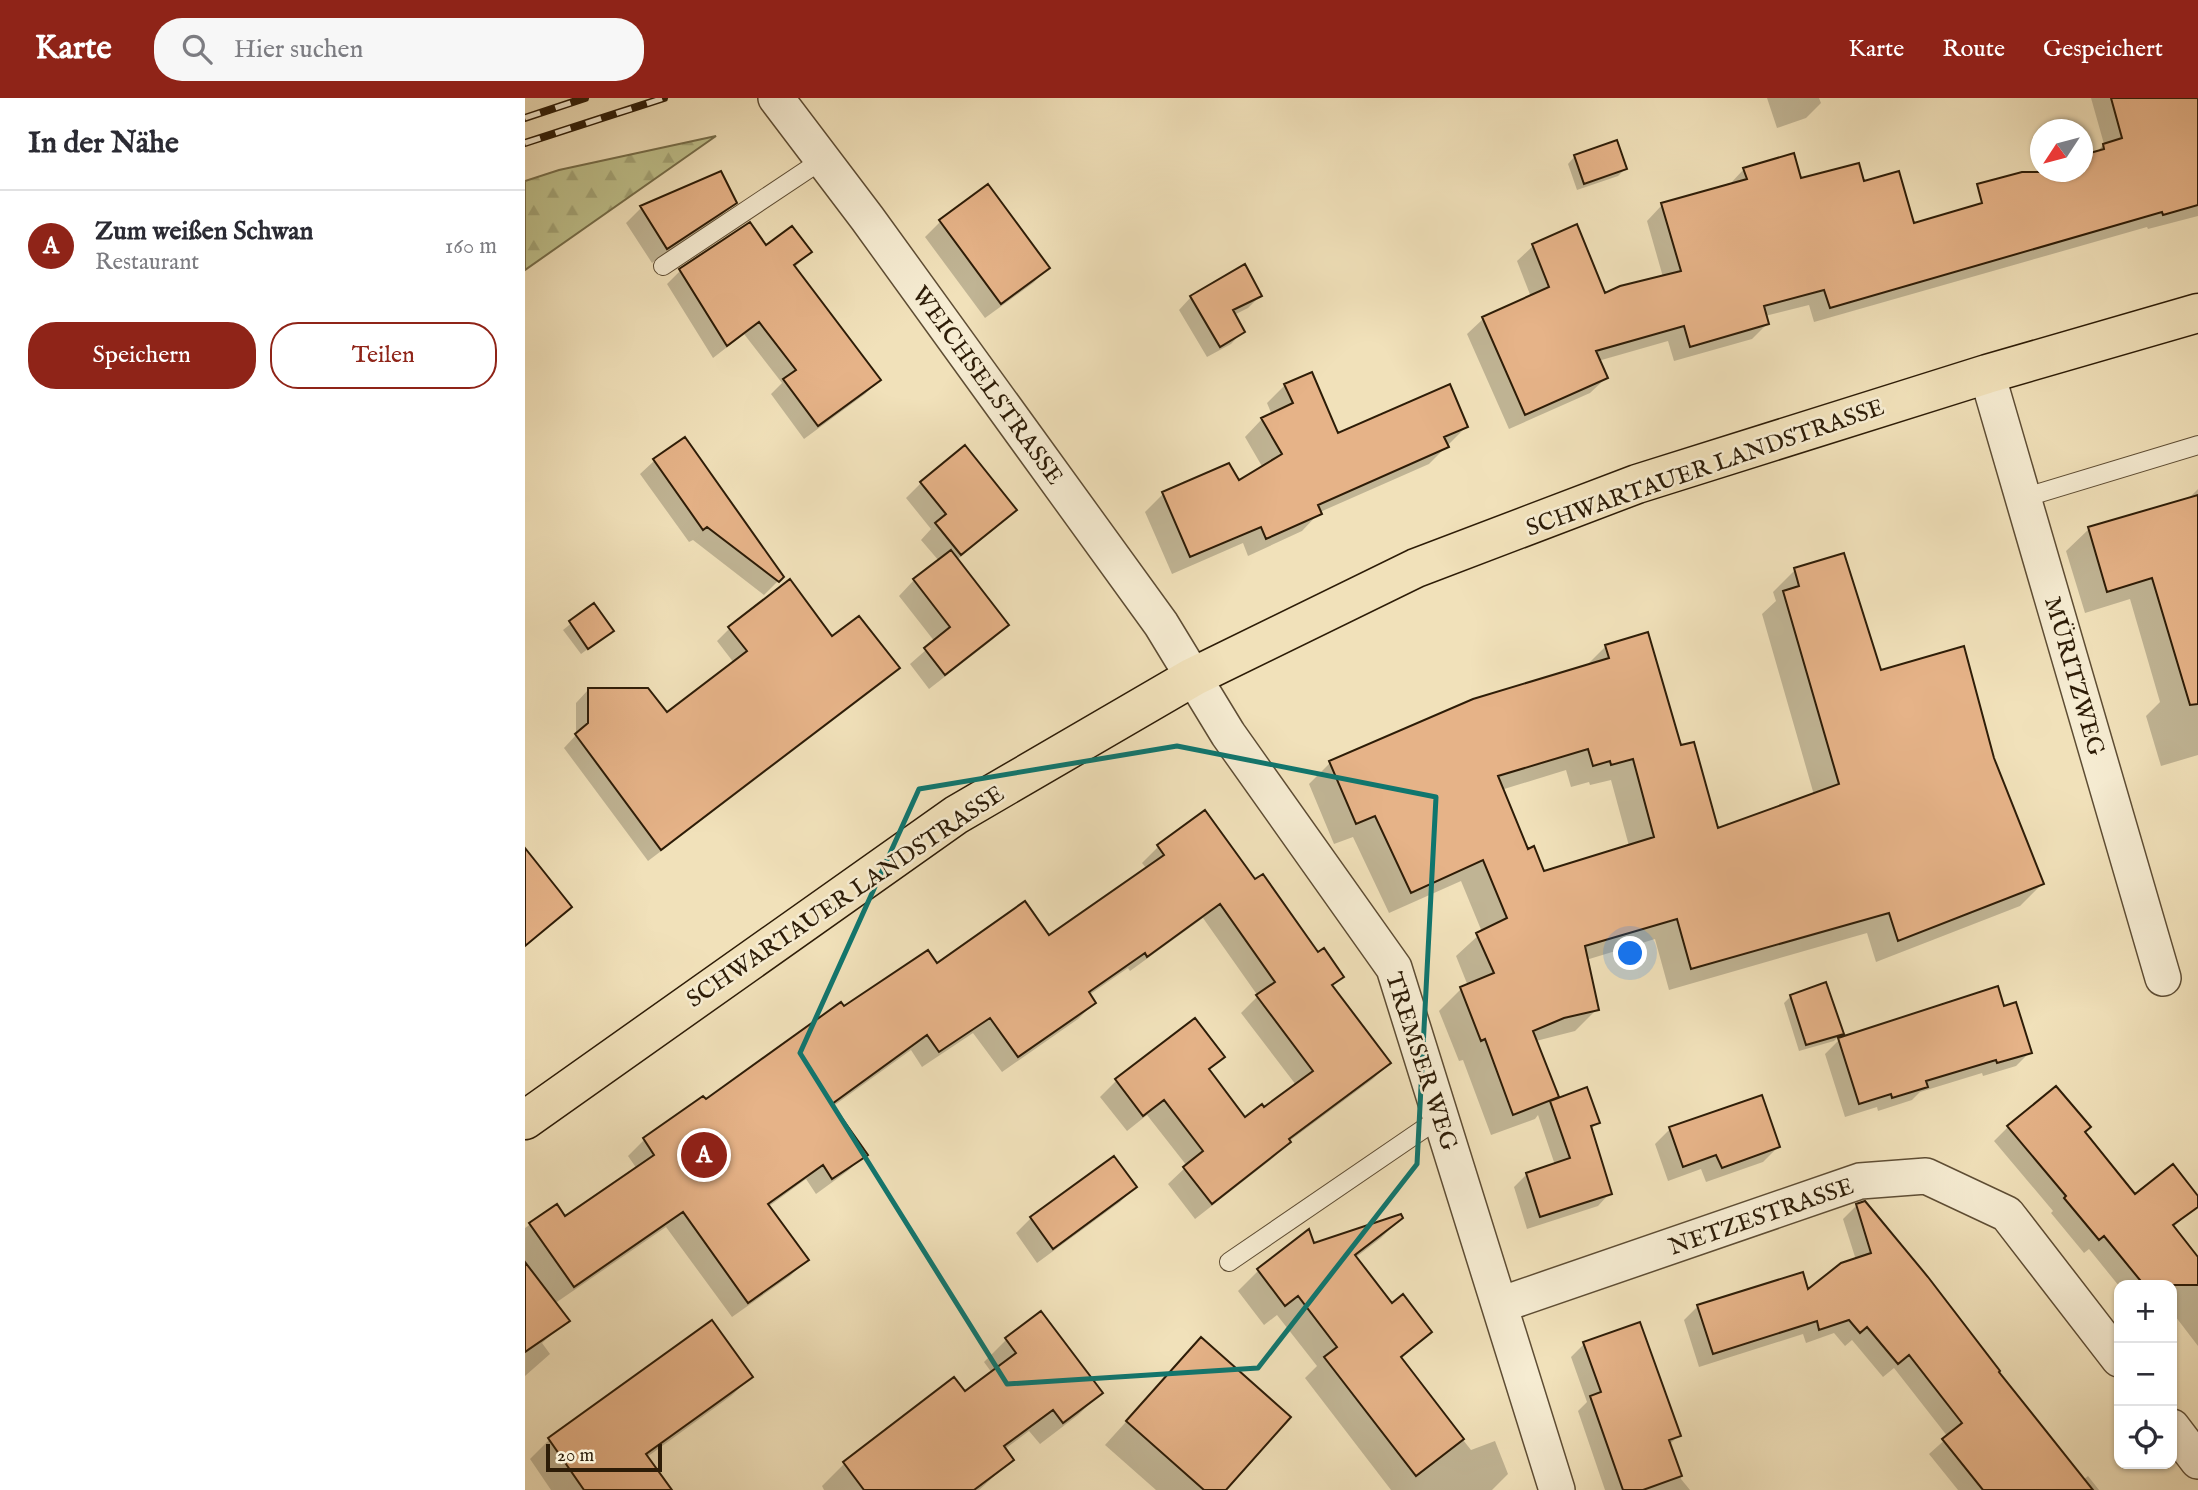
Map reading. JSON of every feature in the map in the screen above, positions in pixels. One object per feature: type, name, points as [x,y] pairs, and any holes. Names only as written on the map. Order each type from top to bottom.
[{"type":"main road","name":"SCHWARTAUER LANDSTRASSE","points":[[525,1119],[956,815],[1193,677],[1416,568],[1637,484],[1987,374],[2198,313]]},
{"type":"street","name":"WEICHSELSTRASSE","points":[[776,98],[867,218],[1161,624],[1193,677]]},
{"type":"street","name":"MÜRITZWEG","points":[[1987,374],[2163,978]]},
{"type":"street","name":"TREMSER WEG","points":[[1193,677],[1228,734],[1394,968],[1557,1490]]},
{"type":"street","name":"NETZESTRASSE","points":[[1500,1305],[1860,1181],[1926,1176],[2007,1214],[2114,1353]]},
{"type":"street","points":[[2177,1434],[2198,1461]]},
{"type":"lane","points":[[663,266],[822,160]]},
{"type":"lane","points":[[2023,498],[2198,445]]},
{"type":"lane","points":[[1229,1262],[1441,1117]]},
{"type":"highlighted area","points":[[1177,746],[1436,797],[1417,1164],[1258,1368],[1007,1384],[800,1053],[919,789]]},
{"type":"green space","points":[[716,136],[525,270],[525,181],[559,170]]},
{"type":"building","points":[[2111,98],[2198,98],[2198,205],[2163,215],[2162,212],[1830,308],[1824,290],[1764,306],[1769,324],[1690,347],[1684,326],[1596,351],[1608,378],[1525,415],[1482,317],[1549,287],[1532,244],[1577,224],[1605,293],[1620,286],[1681,271],[1661,203],[1747,179],[1743,168],[1794,153],[1801,178],[1859,163],[1864,181],[1899,171],[1914,223],[1982,203],[1977,184],[2022,172],[2030,172],[2030,182],[2093,182],[2093,152],[2104,149],[2103,144],[2122,138]]},
{"type":"building","points":[[1617,140],[1627,169],[1584,184],[1574,155]]},
{"type":"building","points":[[721,171],[737,203],[667,249],[640,206]]},
{"type":"building","points":[[988,184],[1050,268],[1001,304],[939,220]]},
{"type":"building","points":[[750,222],[766,245],[792,226],[812,252],[794,265],[881,380],[818,426],[783,379],[796,370],[759,322],[727,346],[679,269]]},
{"type":"building","points":[[1245,264],[1262,296],[1233,310],[1245,332],[1220,347],[1190,296]]},
{"type":"building","points":[[1312,372],[1338,433],[1450,384],[1468,427],[1444,437],[1449,447],[1318,505],[1322,514],[1266,539],[1261,527],[1190,557],[1162,492],[1229,463],[1239,480],[1282,454],[1261,418],[1293,403],[1284,384]]},
{"type":"building","points":[[685,437],[784,577],[779,582],[707,527],[703,530],[653,459]]},
{"type":"building","points":[[965,445],[1017,510],[961,555],[935,523],[946,514],[920,482]]},
{"type":"building","points":[[2198,495],[2198,704],[2190,705],[2152,578],[2107,592],[2088,527]]},
{"type":"building","points":[[951,550],[1009,625],[945,675],[924,648],[950,627],[913,579]]},
{"type":"building","points":[[1844,553],[1881,670],[1964,646],[1994,758],[2044,884],[1898,941],[1889,913],[1691,969],[1677,919],[1585,946],[1599,1010],[1564,1018],[1533,1031],[1559,1097],[1513,1115],[1485,1039],[1481,1041],[1460,987],[1494,973],[1476,933],[1507,918],[1483,860],[1411,893],[1375,816],[1356,824],[1329,761],[1473,699],[1609,658],[1605,645],[1648,632],[1681,745],[1694,742],[1718,828],[1839,784],[1783,591],[1799,586],[1794,568]],"holes":[[[1588,749],[1593,766],[1610,761],[1611,765],[1633,759],[1654,837],[1544,871],[1534,846],[1528,849],[1498,776]]]},
{"type":"building","points":[[790,579],[832,636],[859,616],[900,668],[661,850],[575,734],[588,723],[588,688],[648,688],[667,712],[747,651],[728,627]]},
{"type":"building","points":[[594,603],[614,631],[588,649],[569,621]]},
{"type":"building","points":[[1205,810],[1255,879],[1263,874],[1318,952],[1324,948],[1344,977],[1332,985],[1391,1063],[1289,1139],[1291,1142],[1212,1204],[1183,1167],[1203,1151],[1164,1100],[1143,1116],[1115,1079],[1195,1018],[1225,1057],[1209,1069],[1245,1117],[1262,1104],[1264,1107],[1313,1071],[1256,995],[1275,982],[1220,904],[1147,957],[1145,953],[1089,992],[1096,1003],[1018,1057],[990,1018],[939,1052],[927,1035],[832,1104],[868,1155],[832,1179],[823,1165],[768,1204],[809,1260],[748,1303],[683,1212],[574,1287],[529,1223],[557,1204],[565,1216],[654,1155],[643,1138],[703,1096],[706,1099],[841,1002],[844,1006],[928,950],[937,963],[1025,901],[1049,935],[1164,855],[1157,845]]},
{"type":"building","points":[[525,848],[572,907],[525,946]]},
{"type":"building","points":[[1826,982],[1844,1034],[1806,1045],[1790,995]]},
{"type":"building","points":[[1998,986],[2004,1006],[2016,1002],[2032,1053],[1997,1063],[1996,1060],[1926,1081],[1928,1087],[1892,1098],[1891,1094],[1859,1104],[1838,1038]]},
{"type":"building","points":[[2056,1086],[2091,1127],[2085,1132],[2135,1194],[2173,1164],[2198,1196],[2198,1207],[2173,1225],[2198,1257],[2198,1285],[2177,1285],[2177,1280],[2140,1280],[2104,1236],[2099,1240],[2007,1126]]},
{"type":"building","points":[[1587,1087],[1600,1123],[1591,1126],[1612,1194],[1540,1217],[1526,1173],[1570,1158],[1550,1101]]},
{"type":"building","points":[[1762,1095],[1780,1147],[1722,1168],[1716,1155],[1683,1167],[1669,1127]]},
{"type":"building","points":[[1114,1156],[1137,1187],[1053,1249],[1030,1217]]},
{"type":"building","points":[[1865,1201],[1928,1277],[2093,1490],[1983,1490],[1942,1439],[1962,1423],[1909,1355],[1898,1364],[1867,1327],[1860,1333],[1849,1320],[1819,1330],[1817,1321],[1713,1354],[1697,1305],[1803,1272],[1808,1289],[1841,1263],[1871,1253],[1856,1204]]},
{"type":"building","points":[[1401,1214],[1403,1218],[1355,1255],[1392,1303],[1403,1294],[1432,1332],[1401,1357],[1464,1439],[1416,1476],[1324,1357],[1337,1347],[1298,1296],[1285,1306],[1257,1269],[1309,1229],[1314,1243]]},
{"type":"building","points":[[525,1262],[570,1321],[525,1352]]},
{"type":"building","points":[[1041,1311],[1103,1393],[1063,1423],[1053,1410],[1004,1446],[1014,1460],[974,1490],[864,1490],[843,1462],[954,1377],[965,1391],[1016,1353],[1005,1338]]},
{"type":"building","points":[[712,1320],[753,1377],[646,1454],[672,1490],[584,1490],[548,1438]]},
{"type":"building","points":[[1640,1322],[1681,1436],[1669,1440],[1682,1476],[1643,1490],[1623,1490],[1590,1396],[1601,1392],[1583,1342]]},
{"type":"building","points":[[1201,1337],[1291,1417],[1226,1490],[1204,1490],[1126,1421]]},
{"type":"railway","points":[[525,118],[585,98]]},
{"type":"railway","points":[[525,143],[664,98]]},
{"type":"place","name":"Zum weißen Schwan","points":[[704,1155]]}]
